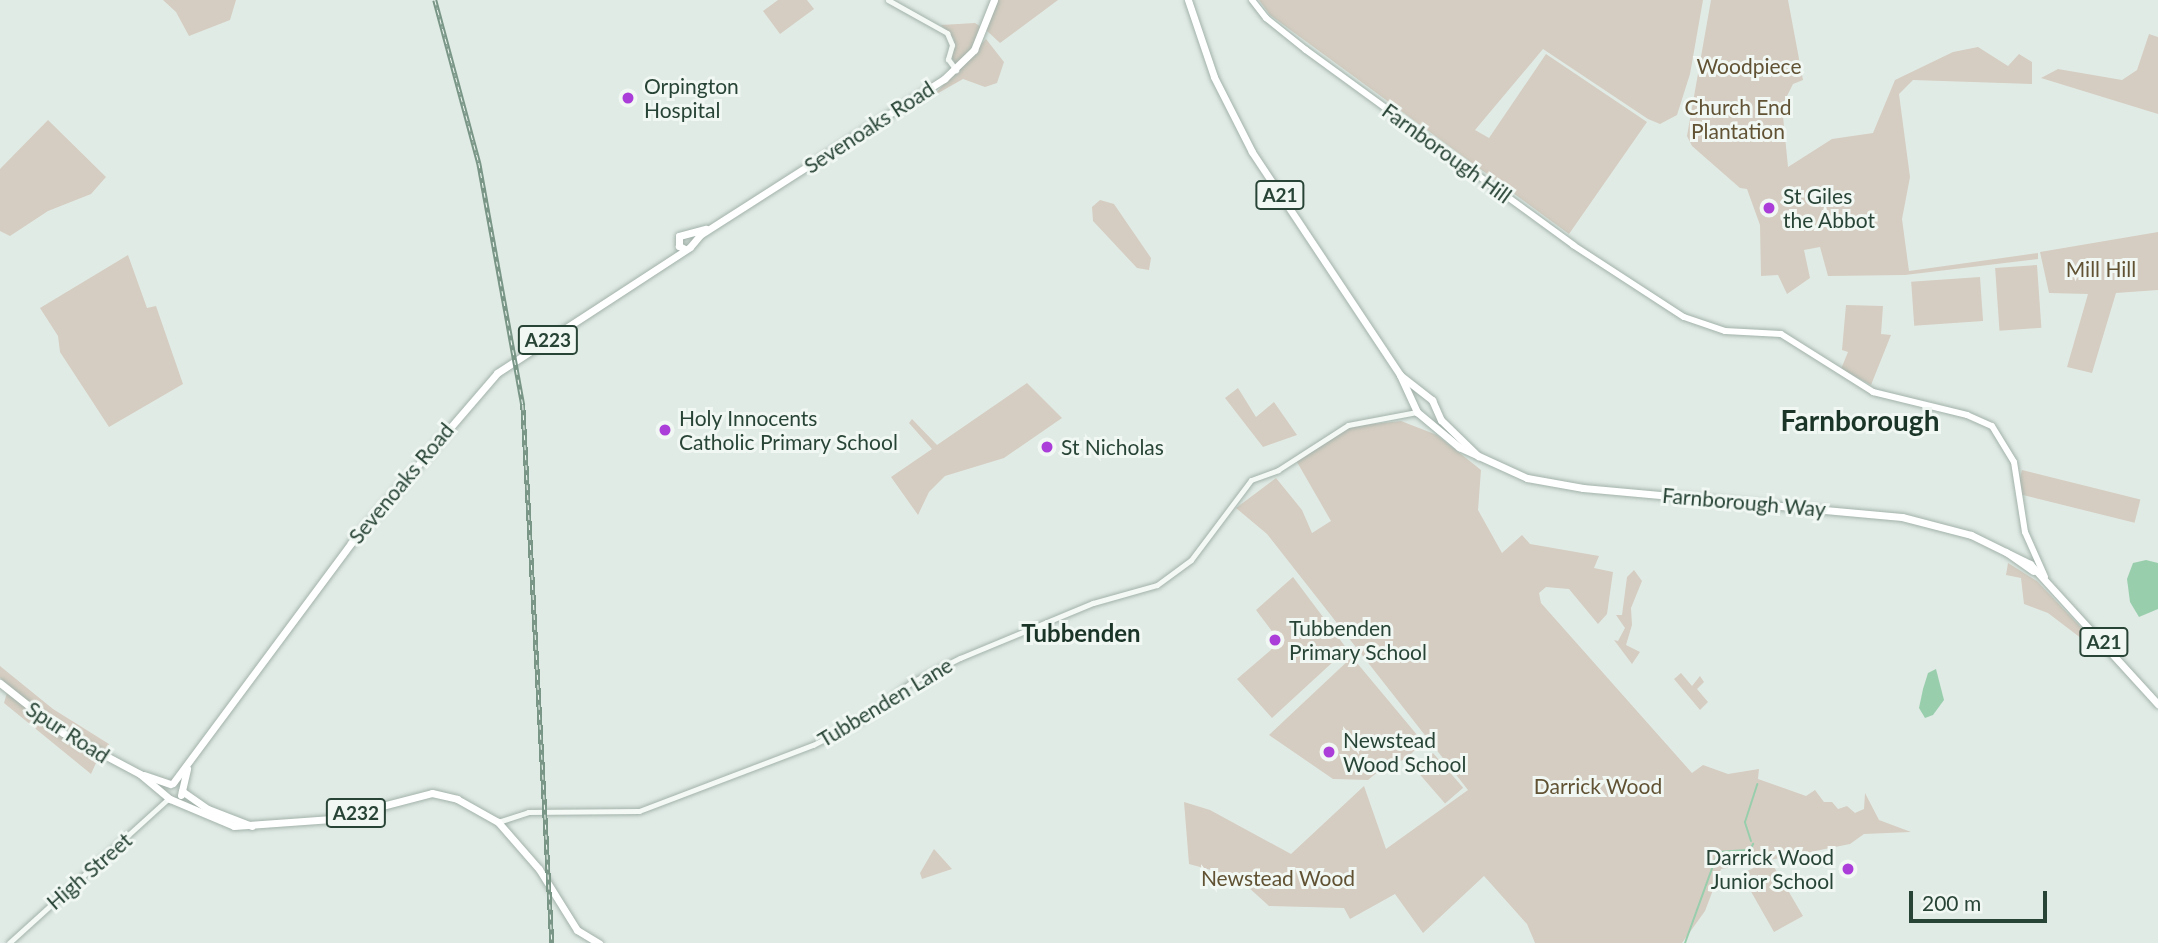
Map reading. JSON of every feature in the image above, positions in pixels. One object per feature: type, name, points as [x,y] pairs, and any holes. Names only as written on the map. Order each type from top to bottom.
[{"type":"main road","name":"Sevenoaks Road","points":[[693,243],[956,70],[975,48],[994,0]]},
{"type":"main road","name":"Farnborough Way","points":[[1188,0],[1214,77],[1246,142],[1400,375],[1419,411],[1459,447],[1518,475],[1563,485],[1928,521],[2005,551],[2032,568]]},
{"type":"main road","name":"Farnborough Hill","points":[[1252,0],[1300,46],[1573,245],[1650,295],[1713,328],[1781,334],[1873,392],[1967,415],[1992,426],[2014,462],[2031,550]]},
{"type":"main road","name":"Sevenoaks Road","points":[[686,233],[713,228]]},
{"type":"main road","points":[[670,258],[679,236],[686,233],[693,243]]},
{"type":"main road","points":[[677,243],[685,249]]},
{"type":"main road","name":"A223","points":[[685,249],[693,243]]},
{"type":"main road","name":"Sevenoaks Road","points":[[170,797],[172,783],[189,765],[337,561],[440,436],[503,369],[685,249]]},
{"type":"main road","name":"Farnborough Way","points":[[1400,375],[1424,397],[1432,400],[1434,409],[1481,459]]},
{"type":"main road","points":[[1424,397],[1419,411],[1434,409]]},
{"type":"main road","points":[[2031,550],[2032,568]]},
{"type":"main road","points":[[2031,550],[2047,582]]},
{"type":"main road","name":"A21","points":[[2032,568],[2158,704]]},
{"type":"main road","name":"Spur Road","points":[[0,683],[63,733],[140,774],[170,797],[230,825],[253,826]]},
{"type":"main road","name":"Sevenoaks Road","points":[[182,790],[189,765]]},
{"type":"main road","name":"Spur Road","points":[[140,774],[172,783],[208,808],[253,826]]},
{"type":"main road","points":[[170,797],[182,790]]},
{"type":"main road","name":"A232","points":[[253,826],[332,819],[435,792],[466,803],[498,822],[539,869],[577,930],[598,943]]},
{"type":"street","points":[[888,0],[948,35],[952,48],[948,60],[956,70]]},
{"type":"street","name":"Tubbenden Lane","points":[[498,822],[528,812],[639,811],[716,786],[813,745],[960,658],[1093,603],[1157,585],[1191,560],[1251,480],[1278,470],[1348,425],[1419,411]]},
{"type":"street","name":"High Street","points":[[9,943],[170,797]]},
{"type":"green space","points":[[163,0],[236,0],[230,20],[189,36],[176,12]]},
{"type":"green space","points":[[778,0],[807,0],[814,9],[780,34],[763,11]]},
{"type":"green space","points":[[997,0],[1058,0],[1000,43],[986,30]]},
{"type":"green space","points":[[1259,0],[1703,0],[1690,74],[1677,115],[1660,124],[1648,119],[1543,49],[1475,130],[1489,138],[1546,54],[1647,122],[1569,234],[1270,15]]},
{"type":"green space","points":[[1711,0],[1788,0],[1803,80],[1793,84],[1782,106],[1788,167],[1832,139],[1873,133],[1895,80],[1953,52],[1978,47],[2008,66],[2019,54],[2032,62],[2032,84],[1913,80],[1899,94],[1910,177],[1902,219],[1909,271],[2038,253],[2038,259],[1905,275],[1828,276],[1820,247],[1804,250],[1810,278],[1787,294],[1778,275],[1761,276],[1760,225],[1747,189],[1740,188],[1692,146],[1687,136]]},
{"type":"green space","points":[[975,23],[981,27],[970,51],[956,65],[951,56],[954,39],[941,25]]},
{"type":"green space","points":[[2149,34],[2158,37],[2158,114],[2041,78],[2058,69],[2122,80],[2137,70]]},
{"type":"green space","points":[[986,39],[1004,62],[997,83],[985,87],[963,79],[933,96]]},
{"type":"green space","points":[[48,120],[106,177],[91,194],[48,211],[10,236],[0,231],[0,169]]},
{"type":"green space","points":[[1100,200],[1114,204],[1151,258],[1149,270],[1137,268],[1093,221],[1092,207]]},
{"type":"green space","name":"Mill Hill","points":[[2158,232],[2158,290],[2116,293],[2092,373],[2067,367],[2088,294],[2049,293],[2040,252]]},
{"type":"green space","points":[[128,255],[147,308],[156,306],[183,384],[109,427],[60,352],[58,336],[40,308]]},
{"type":"green space","points":[[2037,265],[2041,328],[1999,331],[1995,268]]},
{"type":"green space","points":[[1980,277],[1983,321],[1914,326],[1911,282]]},
{"type":"green space","points":[[1846,305],[1883,306],[1881,334],[1891,335],[1871,385],[1841,369],[1848,352],[1842,350]]},
{"type":"green space","points":[[1027,383],[1062,418],[1004,458],[945,476],[929,492],[918,515],[891,477],[932,449],[909,423],[912,419],[937,445]]},
{"type":"green space","points":[[1238,388],[1256,417],[1274,402],[1297,435],[1263,447],[1225,398]]},
{"type":"green space","points":[[1401,421],[1437,435],[1481,470],[1478,510],[1502,553],[1522,535],[1530,544],[1599,556],[1594,568],[1613,572],[1607,614],[1598,624],[1569,589],[1546,587],[1539,593],[1541,603],[1692,773],[1703,765],[1728,774],[1759,769],[1758,779],[1806,796],[1815,790],[1824,802],[1832,802],[1838,809],[1847,806],[1855,813],[1864,809],[1865,793],[1879,820],[1911,832],[1864,834],[1850,844],[1770,860],[1803,916],[1774,932],[1741,874],[1768,861],[1721,869],[1705,911],[1682,943],[1535,943],[1527,924],[1484,876],[1423,933],[1395,894],[1350,919],[1344,908],[1269,906],[1237,877],[1189,864],[1184,802],[1210,810],[1291,854],[1364,786],[1386,849],[1468,790],[1267,534],[1236,508],[1276,478],[1302,510],[1312,533],[1331,521],[1297,462],[1334,434],[1355,426]]},
{"type":"green space","points":[[2022,470],[2140,500],[2135,523],[2016,493]]},
{"type":"green space","points":[[2008,563],[2037,581],[2093,640],[2090,645],[2048,613],[2024,604],[2021,578],[2006,575]]},
{"type":"green space","points":[[1634,570],[1642,581],[1631,608],[1632,625],[1626,645],[1640,652],[1632,664],[1614,640],[1618,641],[1625,628],[1616,615],[1622,615],[1627,577]]},
{"type":"green space","points":[[1293,577],[1347,649],[1272,718],[1237,679],[1280,642],[1256,610]]},
{"type":"green space","points":[[1352,657],[1423,742],[1406,759],[1385,766],[1368,780],[1333,779],[1269,735]]},
{"type":"green space","points":[[0,666],[53,709],[109,744],[106,752],[47,719],[0,678]]},
{"type":"green space","points":[[1681,673],[1692,686],[1700,676],[1704,682],[1697,689],[1708,702],[1700,710],[1674,679]]},
{"type":"green space","points":[[7,693],[92,754],[96,763],[91,774],[4,703]]},
{"type":"green space","points":[[1433,753],[1463,788],[1445,803],[1415,769]]},
{"type":"green space","points":[[934,849],[952,869],[922,879],[920,873]]},
{"type":"shaded area","points":[[2146,560],[2158,563],[2158,609],[2139,617],[2130,602],[2127,579],[2133,563]]},
{"type":"shaded area","points":[[1936,669],[1944,700],[1933,715],[1925,718],[1919,708],[1923,689],[1928,673]]},
{"type":"waterway","points":[[1751,841],[1745,822],[1757,784]]},
{"type":"waterway","points":[[1685,943],[1718,852],[1750,850],[1753,844]]},
{"type":"railway","points":[[435,0],[479,163],[523,405],[552,943]]},
{"type":"place","name":"Orpington Hospital","points":[[628,98]]},
{"type":"place","name":"St Giles the Abbot","points":[[1769,208]]},
{"type":"place","name":"Holy Innocents Catholic Primary School","points":[[665,430]]},
{"type":"place","name":"St Nicholas","points":[[1047,447]]},
{"type":"place","name":"Tubbenden Primary School","points":[[1275,640]]},
{"type":"place","name":"Newstead Wood School","points":[[1329,752]]},
{"type":"place","name":"Darrick Wood Junior School","points":[[1848,869]]},
{"type":"district","name":"Farnborough","points":[[1860,420]]},
{"type":"district","name":"Tubbenden","points":[[1081,633]]},
{"type":"park label","name":"Woodpiece","points":[[1749,66]]},
{"type":"park label","name":"Church End Plantation","points":[[1738,119]]},
{"type":"park label","name":"Darrick Wood","points":[[1598,786]]},
{"type":"park label","name":"Newstead Wood","points":[[1278,878]]}]
